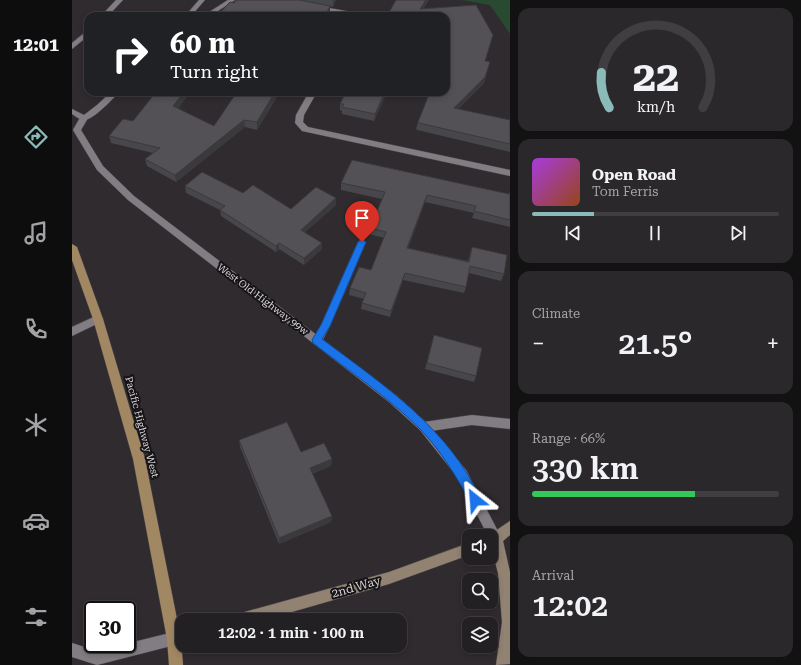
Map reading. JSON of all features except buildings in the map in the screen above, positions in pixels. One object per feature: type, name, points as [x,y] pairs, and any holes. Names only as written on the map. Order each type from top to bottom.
[{"type":"main road","name":"Pacific Highway West","points":[[72,247],[98,320],[140,459],[175,624]]},
{"type":"main road","name":"Pacific Highway West","points":[[176,665],[177,653]]},
{"type":"street","points":[[108,12],[120,0]]},
{"type":"street","points":[[192,12],[202,0]]},
{"type":"street","points":[[212,12],[232,0]]},
{"type":"street","points":[[313,7],[339,12]]},
{"type":"street","points":[[72,47],[84,36]]},
{"type":"street","points":[[72,111],[84,118],[100,107],[111,96]]},
{"type":"street","points":[[311,96],[300,115],[298,123],[305,129],[510,173]]},
{"type":"street","name":"West Old Highway 99w","points":[[84,118],[78,130],[100,168],[131,198],[393,399],[424,427],[462,474],[488,529]]},
{"type":"street","points":[[317,340],[325,326],[362,242]]},
{"type":"street","points":[[72,332],[98,320]]},
{"type":"street","points":[[424,427],[472,420],[510,424]]},
{"type":"street","points":[[498,536],[510,527]]},
{"type":"street","name":"2nd Way","points":[[266,613],[389,578],[462,552]]},
{"type":"street","points":[[498,555],[504,573],[509,622],[503,665]]},
{"type":"street","points":[[72,650],[97,658],[175,639]]},
{"type":"green space","points":[[462,0],[510,0],[510,34],[490,5]]},
{"type":"route","points":[[362,242],[325,326],[317,340],[393,399],[424,427],[462,474],[475,500]]}]
